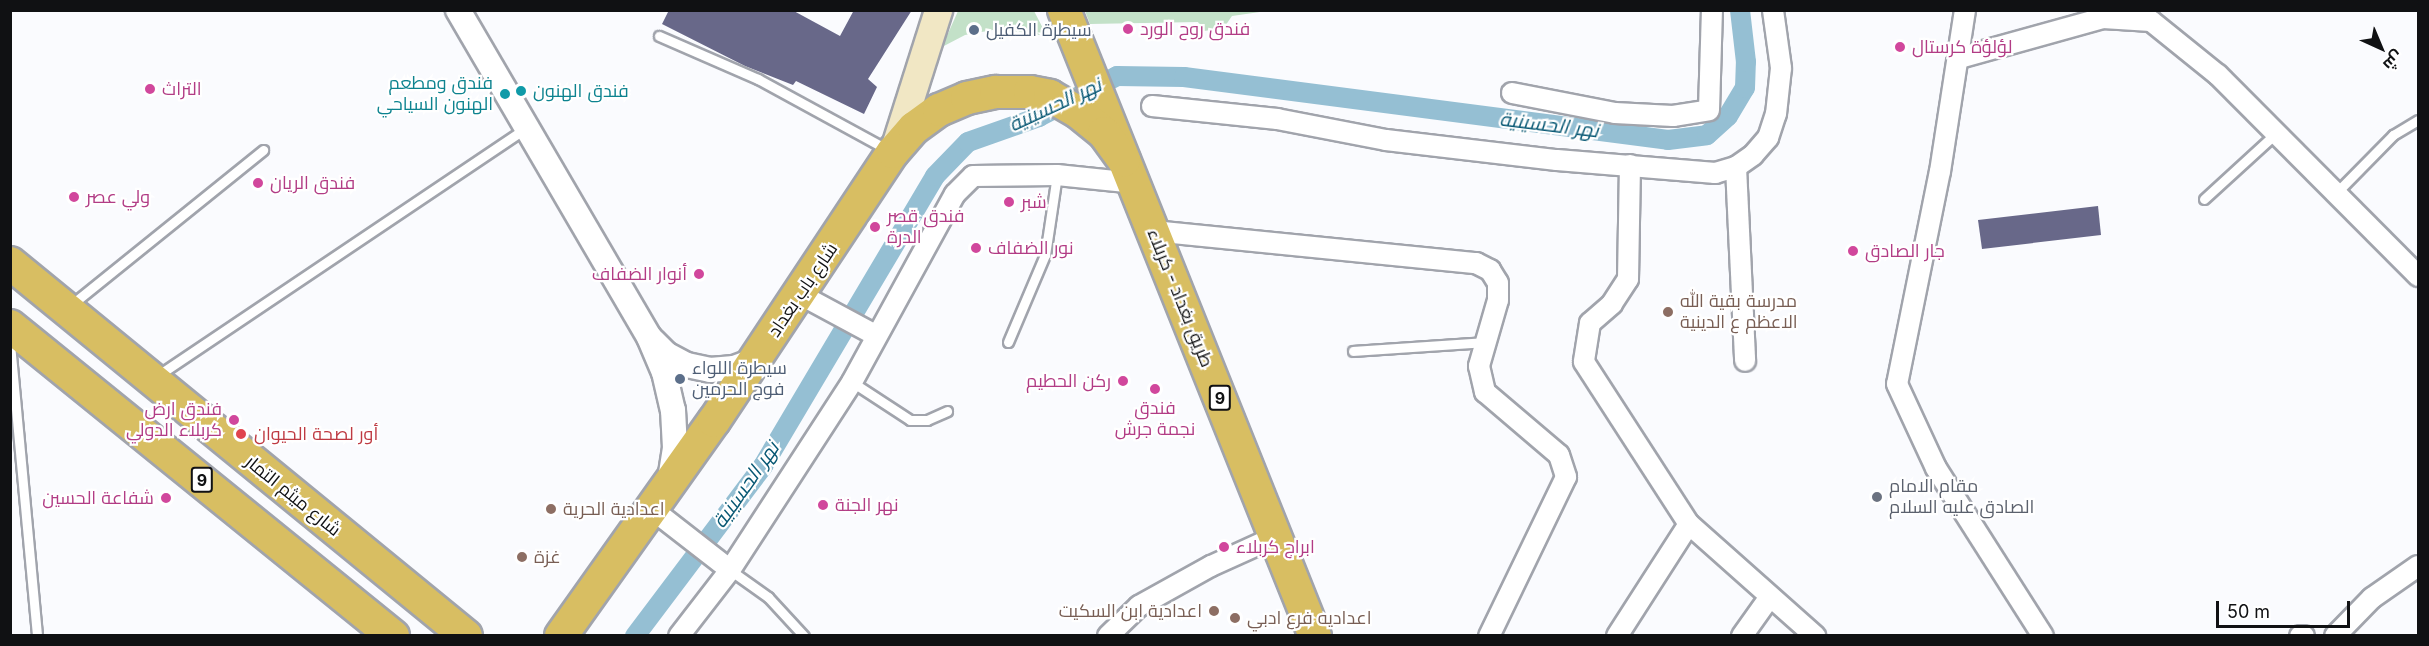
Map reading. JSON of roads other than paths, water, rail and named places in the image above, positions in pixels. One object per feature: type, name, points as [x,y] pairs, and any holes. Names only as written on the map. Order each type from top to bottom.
[{"type":"highway","name":"طريق بغداد - كربلاء","points":[[1064,10],[1315,636]]},
{"type":"highway","name":"9","points":[[893,152],[926,118],[967,98],[1011,91],[1050,96],[1078,111],[1121,155]]},
{"type":"highway","name":"شارع باب بغداد","points":[[561,636],[665,507],[756,360],[814,302],[893,152]]},
{"type":"highway","name":"شارع ميثم التمار","points":[[10,263],[150,381],[466,636]]},
{"type":"highway","name":"9","points":[[10,326],[388,634]]},
{"type":"main road","name":"شارع باب بغداد","points":[[893,152],[938,10]]},
{"type":"street","points":[[458,10],[650,338],[664,372],[673,410],[675,447],[665,507],[713,557],[730,570]]},
{"type":"street","points":[[1512,93],[1615,113],[1673,116],[1709,110],[1712,10]]},
{"type":"street","points":[[1152,106],[1277,119],[1386,140],[1715,173],[1736,167],[1768,138],[1776,114],[1781,68],[1773,10]]},
{"type":"street","points":[[1965,10],[1959,58],[1897,384],[1936,468],[2043,636]]},
{"type":"street","points":[[1959,58],[2103,18],[2151,21],[2218,75],[2274,135],[2418,276]]},
{"type":"street","points":[[687,632],[730,570],[852,381],[955,194],[973,176],[1057,176],[1121,155]]},
{"type":"street","points":[[1630,165],[1628,279],[1612,304],[1590,324],[1584,362],[1689,524],[1769,598],[1815,636]]},
{"type":"street","points":[[1736,167],[1745,361]]},
{"type":"street","points":[[1153,231],[1476,263],[1490,270],[1498,283],[1498,300],[1479,366],[1485,392],[1558,454],[1566,477],[1489,636]]},
{"type":"street","points":[[814,302],[877,336]]},
{"type":"street","points":[[650,338],[666,354],[687,365],[722,369],[756,360]]},
{"type":"street","points":[[1617,636],[1689,524]]},
{"type":"street","points":[[1108,636],[1139,606],[1211,566],[1275,537]]},
{"type":"street","points":[[2335,636],[2372,598],[2406,579],[2418,566]]},
{"type":"street","points":[[1742,636],[1769,598]]},
{"type":"lane","points":[[659,36],[758,79],[893,152]]},
{"type":"lane","points":[[2335,194],[2393,135],[2418,120]]},
{"type":"lane","points":[[150,381],[527,127]]},
{"type":"lane","points":[[2204,199],[2274,135]]},
{"type":"lane","points":[[64,310],[263,150]]},
{"type":"lane","points":[[1008,342],[1045,255],[1057,176]]},
{"type":"lane","points":[[1353,351],[1486,342]]},
{"type":"lane","points":[[10,344],[37,636]]},
{"type":"lane","points":[[852,381],[910,420],[927,420],[947,411]]},
{"type":"lane","points":[[730,570],[768,597],[804,636]]},
{"type":"waterway","name":"نهر الحسينية","points":[[635,636],[763,466],[935,176],[968,142],[1039,117],[1117,76],[1184,77],[1668,140],[1707,135],[1728,116],[1745,88],[1746,62],[1740,10]]},
{"type":"place","name":"فندق روح الورد","points":[[1128,29]]},
{"type":"place","name":"سيطرة الكفيل","points":[[974,30]]},
{"type":"place","name":"لؤلؤة كرستال","points":[[1900,47]]},
{"type":"place","name":"التراث","points":[[150,89]]},
{"type":"place","name":"فندق الهنون","points":[[521,91]]},
{"type":"place","name":"فندق ومطعم الهنون السياحي","points":[[505,94]]},
{"type":"place","name":"فندق الريان","points":[[258,183]]},
{"type":"place","name":"ولي عصر","points":[[74,197]]},
{"type":"place","name":"شبر","points":[[1009,202]]},
{"type":"place","name":"فندق قصر الدرة","points":[[875,227]]},
{"type":"place","name":"نور الضفاف","points":[[976,248]]},
{"type":"place","name":"جار الصادق","points":[[1853,251]]},
{"type":"place","name":"أنوار الضفاف","points":[[699,274]]},
{"type":"place","name":"مدرسة بقية الله الاعظم ع الدينية","points":[[1668,312]]},
{"type":"place","name":"سيطرة اللواء فوج الحرمين","points":[[680,379]]},
{"type":"place","name":"ركن الحطيم","points":[[1123,381]]},
{"type":"place","name":"فندق نجمة جرش","points":[[1155,389]]},
{"type":"place","name":"فندق ارض كربلاء الدولي","points":[[234,420]]},
{"type":"place","name":"أور لصحة الحيوان","points":[[241,434]]},
{"type":"place","name":"مقام الامام الصادق عليه السلام","points":[[1877,497]]},
{"type":"place","name":"شفاعة الحسين","points":[[166,498]]},
{"type":"place","name":"نهر الجنة","points":[[823,505]]},
{"type":"place","name":"اعدادية الحرية","points":[[551,509]]},
{"type":"place","name":"ابراج كربلاء","points":[[1224,547]]},
{"type":"place","name":"غزة","points":[[522,557]]},
{"type":"place","name":"اعدادية ابن السكيت","points":[[1214,611]]},
{"type":"place","name":"اعداديه فرع ادبي","points":[[1235,618]]}]
